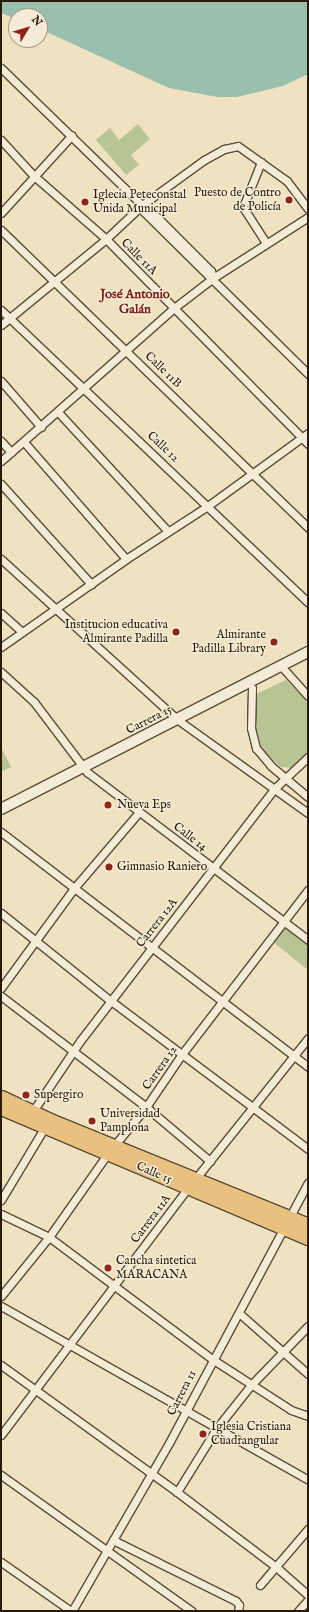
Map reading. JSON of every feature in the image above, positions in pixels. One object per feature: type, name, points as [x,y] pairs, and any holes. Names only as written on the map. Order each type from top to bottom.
[{"type":"highway","name":"Calle 15","points":[[1,1097],[33,1111],[47,1124]]},
{"type":"highway","name":"Calle 15","points":[[1,1108],[111,1149],[288,1223],[308,1238]]},
{"type":"highway","name":"Calle 15","points":[[288,1223],[308,1225]]},
{"type":"main road","name":"Carrera 15","points":[[181,721],[252,688],[308,652]]},
{"type":"main road","name":"Carrera 15","points":[[1,816],[85,770],[283,668],[308,659]]},
{"type":"main road","name":"Carrera 15","points":[[1,809],[85,770]]},
{"type":"street","points":[[1,68],[72,135],[172,236],[211,271],[213,278],[308,374]]},
{"type":"street","points":[[1,213],[33,175],[72,135]]},
{"type":"street","name":"Calle 11A","points":[[1,140],[33,175],[106,239],[308,444]]},
{"type":"street","points":[[1,325],[106,239],[142,205],[204,160],[224,149],[238,146],[261,162],[291,185],[308,209]]},
{"type":"street","points":[[261,162],[243,207],[266,243]]},
{"type":"street","points":[[1,460],[24,442],[126,349],[174,308],[213,278],[308,217]]},
{"type":"street","name":"Calle 11B","points":[[1,230],[56,281],[253,472],[308,528]]},
{"type":"street","name":"Calle 12","points":[[1,310],[209,505],[308,602]]},
{"type":"street","points":[[1,381],[41,427]]},
{"type":"street","points":[[58,412],[168,532]]},
{"type":"street","points":[[1,647],[126,558],[209,505],[308,432]]},
{"type":"street","points":[[1,441],[11,452]]},
{"type":"street","points":[[24,442],[126,558]]},
{"type":"street","points":[[1,484],[91,584]]},
{"type":"street","points":[[1,559],[181,721],[308,813]]},
{"type":"street","points":[[1,613],[22,632]]},
{"type":"street","points":[[283,668],[308,696]]},
{"type":"street","name":"Calle 14","points":[[1,672],[34,702],[85,770],[308,940]]},
{"type":"street","points":[[252,688],[252,738],[261,755],[285,779],[308,797]]},
{"type":"street","name":"Carrera 12A","points":[[33,1111],[73,1051],[274,789],[308,757]]},
{"type":"street","points":[[1,988],[75,887],[139,812]]},
{"type":"street","points":[[1,832],[75,887],[308,1067]]},
{"type":"street","name":"Carrera 12","points":[[1,1296],[49,1237],[111,1149],[146,1107],[182,1054],[308,890]]},
{"type":"street","points":[[1,913],[37,940],[111,1001],[308,1149]]},
{"type":"street","points":[[1,996],[146,1107],[210,1161]]},
{"type":"street","name":"Carrera 11A","points":[[1,1435],[36,1391],[192,1183],[308,1038]]},
{"type":"street","points":[[1,1200],[47,1124]]},
{"type":"street","name":"Carrera 11","points":[[72,1611],[109,1551],[113,1540],[151,1474],[212,1359],[239,1313],[308,1183]]},
{"type":"street","points":[[1,1214],[49,1237],[116,1285],[212,1359],[250,1385],[291,1410],[308,1416]]},
{"type":"street","points":[[1,1306],[308,1480]]},
{"type":"street","points":[[239,1313],[285,1352],[308,1374]]},
{"type":"street","points":[[177,1492],[216,1429],[250,1385],[285,1352],[308,1326]]},
{"type":"street","points":[[1,1365],[177,1492],[275,1566],[308,1595]]},
{"type":"street","points":[[1,1475],[192,1611]]},
{"type":"street","points":[[260,1585],[308,1529]]},
{"type":"street","points":[[113,1540],[236,1601],[238,1608]]},
{"type":"street","points":[[1,1562],[72,1611]]},
{"type":"street","points":[[298,1611],[308,1600]]},
{"type":"shaded area","points":[[1,1],[308,1],[308,74],[283,86],[237,97],[217,97],[169,88],[48,33],[48,8],[8,8],[8,16],[1,13]]},
{"type":"shaded area","points":[[138,124],[150,139],[131,155],[139,165],[126,175],[96,140],[110,128],[119,140]]},
{"type":"shaded area","points":[[286,680],[308,703],[308,754],[292,768],[281,767],[266,753],[257,740],[255,724],[256,694]]},
{"type":"shaded area","points":[[1,747],[11,767],[1,772]]},
{"type":"shaded area","points":[[284,925],[308,944],[308,970],[272,941]]},
{"type":"place","name":"Puesto de Contro de Policía","points":[[289,200]]},
{"type":"place","name":"Iglecia Peteconstal Unida Municipal","points":[[85,202]]},
{"type":"place","name":"Institucion educativa Almirante Padilla","points":[[176,632]]},
{"type":"place","name":"Almirante Padilla Library","points":[[274,642]]},
{"type":"place","name":"Nueva Eps","points":[[108,805]]},
{"type":"place","name":"Gimnasio Raniero","points":[[109,867]]},
{"type":"place","name":"Supergiro","points":[[26,1095]]},
{"type":"place","name":"Universidad Pamplona","points":[[92,1121]]},
{"type":"place","name":"Cancha sintetica MARACANA","points":[[108,1268]]},
{"type":"place","name":"Iglesia Cristiana Cuadrangular","points":[[203,1434]]},
{"type":"district","name":"José Antonio Galán","points":[[135,304]]}]
